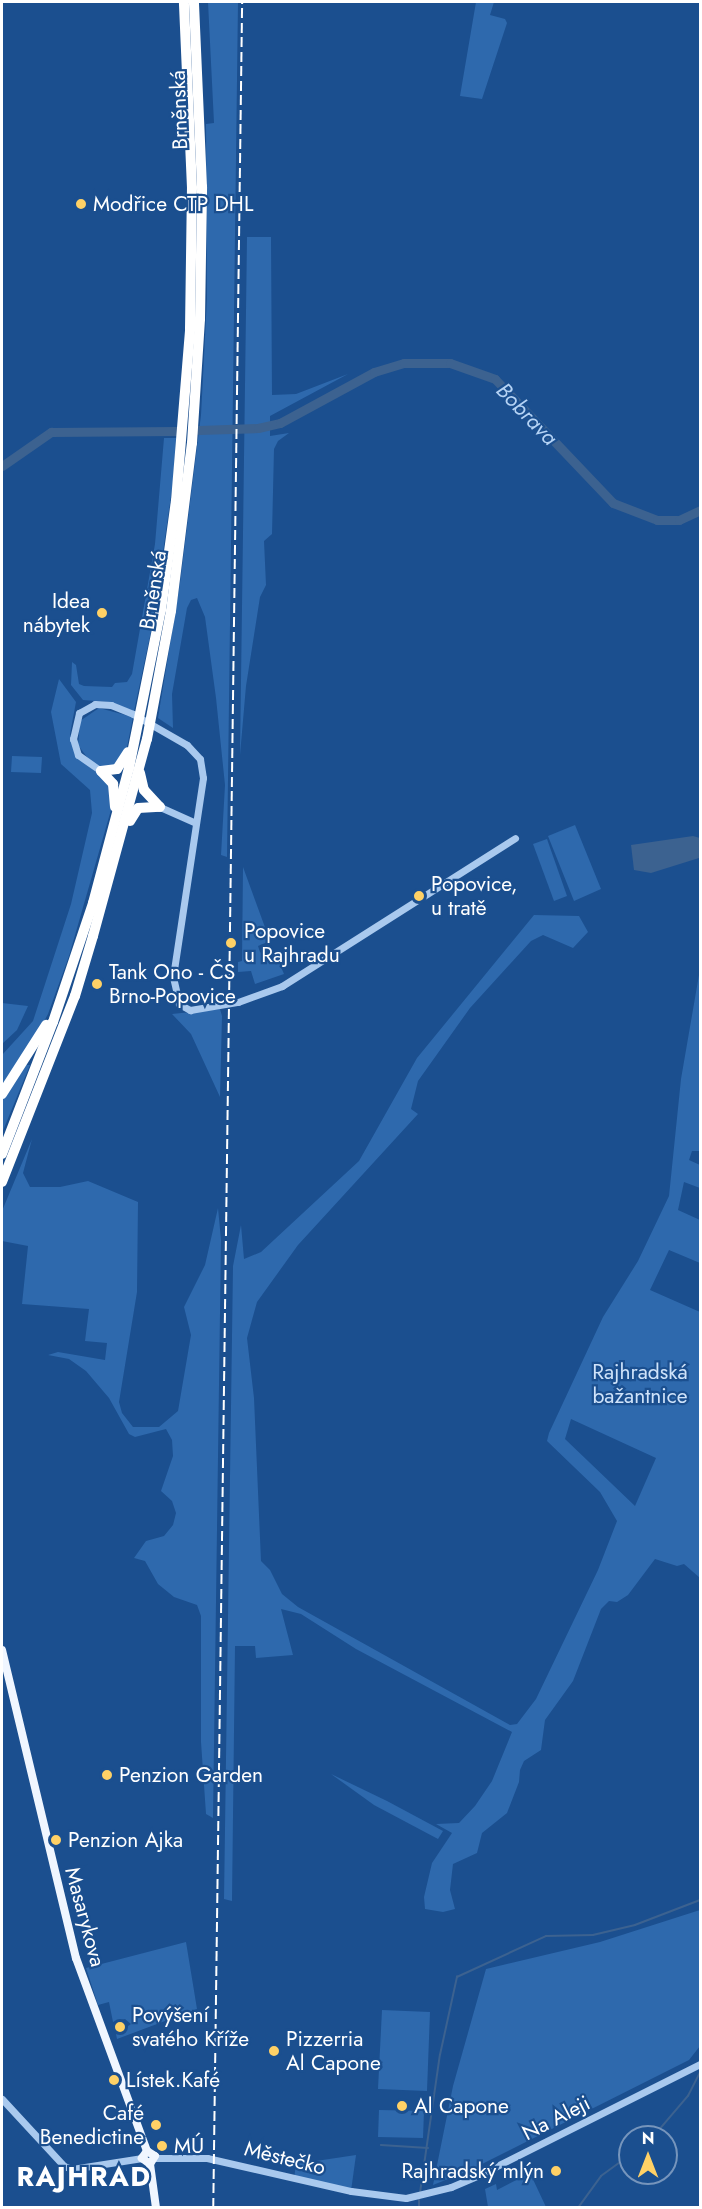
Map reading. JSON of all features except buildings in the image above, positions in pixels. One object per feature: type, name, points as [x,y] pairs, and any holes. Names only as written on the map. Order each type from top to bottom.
[{"type":"highway","name":"Brněnská","points":[[184,2],[192,247],[189,417]]},
{"type":"highway","name":"Brněnská","points":[[68,978],[142,736],[171,611],[187,444],[202,244],[194,2]]},
{"type":"highway","name":"Brněnská","points":[[5,1158],[75,996],[140,766],[142,736]]},
{"type":"highway","points":[[114,831],[114,787],[101,771],[120,767],[142,736]]},
{"type":"highway","points":[[140,766],[142,788],[159,807]]},
{"type":"highway","points":[[120,843],[135,811],[142,806],[159,807]]},
{"type":"highway","points":[[2,1094],[33,1049],[68,978]]},
{"type":"highway","points":[[2,1180],[5,1158],[68,978]]},
{"type":"main road","name":"Masarykova","points":[[2,1650],[76,1958],[144,2154],[153,2161]]},
{"type":"main road","points":[[153,2161],[156,2208]]},
{"type":"street","points":[[101,771],[78,754],[73,739],[82,710],[103,704],[123,709],[156,726],[196,753],[203,775],[174,992],[179,1004],[190,1010],[219,1007],[282,986],[515,838]]},
{"type":"street","points":[[159,807],[196,823]]},
{"type":"street","name":"Na Aleji","points":[[406,2198],[431,2193],[479,2175],[698,2066]]},
{"type":"street","points":[[2,2099],[64,2166],[72,2169],[144,2154]]},
{"type":"street","name":"Městečko","points":[[153,2161],[207,2158],[351,2191],[406,2198]]},
{"type":"green space","points":[[208,2],[238,2],[227,857],[221,855],[225,785],[216,698],[205,617],[197,598],[191,600],[187,608],[172,694],[173,728],[158,718],[180,583],[201,415],[207,298],[206,124],[214,123]]},
{"type":"green space","points":[[476,2],[494,2],[490,15],[505,19],[507,23],[482,99],[460,96]]},
{"type":"green space","points":[[247,237],[271,237],[272,395],[296,394],[348,374],[270,416],[270,436],[289,433],[278,441],[274,449],[272,534],[264,541],[266,585],[260,597],[246,686],[240,755]]},
{"type":"green space","points":[[164,438],[176,438],[173,482],[153,622],[134,711],[108,702],[83,700],[71,685],[72,662],[76,665],[79,684],[84,686],[112,687],[115,683],[127,682],[132,674],[155,544]]},
{"type":"green space","points":[[59,679],[76,702],[70,734],[77,756],[109,783],[113,803],[69,956],[48,1014],[22,1062],[2,1087],[2,1055],[33,1021],[71,904],[92,813],[90,790],[61,764],[51,712]]},
{"type":"green space","points":[[99,708],[133,717],[125,757],[118,766],[101,768],[89,760],[78,745],[80,721]]},
{"type":"green space","points":[[12,756],[42,757],[41,773],[11,772]]},
{"type":"green space","points":[[575,825],[601,889],[574,901],[548,836]]},
{"type":"green space","points":[[547,839],[567,896],[554,901],[533,844]]},
{"type":"green space","points":[[243,867],[270,941],[258,946],[260,952],[266,956],[275,953],[284,974],[255,984],[251,971],[238,972],[238,962],[242,961]]},
{"type":"green space","name":"Rajhradská bažantnice","points":[[534,915],[579,916],[588,932],[573,948],[543,935],[531,941],[470,1008],[418,1081],[411,1109],[418,1114],[298,1245],[257,1302],[247,1338],[254,1398],[261,1561],[270,1570],[282,1594],[298,1607],[510,1725],[517,1724],[536,1699],[598,1570],[617,1521],[600,1492],[547,1441],[603,1317],[638,1261],[669,1196],[681,1079],[700,969],[700,1151],[692,1151],[689,1160],[700,1165],[700,1188],[684,1182],[678,1210],[700,1220],[700,1263],[669,1250],[650,1290],[700,1312],[700,1578],[684,1564],[677,1566],[655,1559],[628,1595],[617,1602],[609,1601],[601,1609],[573,1681],[545,1720],[541,1750],[524,1761],[507,1813],[482,1833],[477,1853],[453,1864],[450,1890],[455,1909],[443,1912],[425,1909],[424,1897],[432,1863],[452,1833],[436,1824],[459,1823],[475,1806],[492,1781],[512,1732],[356,1649],[301,1614],[281,1609],[293,1655],[256,1658],[255,1646],[235,1646],[232,1901],[224,1899],[233,1266],[241,1225],[244,1259],[261,1252],[359,1161],[417,1058]],"holes":[[[571,1419],[656,1458],[635,1506],[565,1439]]]},
{"type":"green space","points":[[2,1003],[28,1006],[17,1030],[2,1044]]},
{"type":"green space","points":[[220,1009],[222,1016],[220,1097],[191,1034],[172,1014]]},
{"type":"green space","points":[[26,1065],[30,1065],[2,1133],[2,1098]]},
{"type":"green space","points":[[32,1139],[23,1173],[30,1187],[60,1187],[88,1181],[138,1202],[137,1292],[119,1402],[122,1413],[133,1427],[159,1427],[178,1411],[191,1335],[184,1307],[205,1265],[218,1208],[221,1240],[213,1818],[206,1814],[201,1742],[201,1616],[197,1605],[174,1597],[158,1584],[145,1561],[134,1558],[146,1541],[164,1536],[173,1525],[176,1513],[172,1501],[161,1491],[173,1456],[172,1440],[166,1429],[135,1437],[129,1434],[109,1398],[86,1371],[69,1359],[48,1355],[58,1352],[105,1360],[107,1343],[85,1341],[89,1309],[22,1304],[28,1246],[2,1241],[2,1211]]},
{"type":"green space","points":[[331,1774],[443,1831],[438,1839],[374,1805]]},
{"type":"green space","points":[[700,1910],[700,2046],[689,2060],[468,2171],[433,2185],[453,2086],[486,1969],[600,1942]]},
{"type":"green space","points":[[186,1942],[197,2009],[117,2039],[116,2034],[131,2024],[125,2019],[113,2022],[109,2002],[98,2005],[86,1968]]},
{"type":"green space","points":[[382,2010],[430,2012],[427,2091],[378,2089]]},
{"type":"green space","points":[[379,2110],[424,2111],[423,2138],[378,2137]]},
{"type":"green space","points":[[356,2155],[351,2191],[294,2179],[296,2164]]},
{"type":"green space","points":[[530,2173],[546,2207],[488,2207],[485,2189],[496,2184],[497,2190]]},
{"type":"shaded area","points":[[693,836],[700,838],[699,858],[651,873],[634,870],[631,845]]},
{"type":"waterway","name":"Bobrava","points":[[199,430],[258,428],[280,423],[374,372],[404,363],[450,363],[495,379],[613,503],[657,520],[679,520],[700,510]]},
{"type":"waterway","name":"Bobrava","points":[[2,466],[51,432],[177,431]]},
{"type":"waterway","points":[[420,2193],[440,2055],[457,1977],[546,1936],[593,1935],[635,1925],[700,1900]]},
{"type":"waterway","points":[[663,2125],[688,2096],[700,2072]]},
{"type":"waterway","points":[[381,2145],[428,2148]]},
{"type":"waterway","points":[[578,2208],[601,2176],[618,2164]]},
{"type":"waterway","points":[[419,2198],[419,2208]]},
{"type":"railway","points":[[213,2208],[242,2]]},
{"type":"place","name":"Modřice CTP DHL","points":[[81,204]]},
{"type":"place","name":"Idea nábytek","points":[[102,613]]},
{"type":"place","name":"Popovice, u tratě","points":[[419,896]]},
{"type":"place","name":"Popovice u Rajhradu","points":[[231,943]]},
{"type":"place","name":"Tank Ono - ČS Brno-Popovice","points":[[97,984]]},
{"type":"place","name":"Penzion Garden","points":[[107,1775]]},
{"type":"place","name":"Penzion Ajka","points":[[56,1840]]},
{"type":"place","name":"Povýšení svatého Kříže","points":[[120,2027]]},
{"type":"place","name":"Pizzerria Al Capone","points":[[274,2051]]},
{"type":"place","name":"Lístek.Kafé","points":[[114,2080]]},
{"type":"place","name":"Al Capone","points":[[402,2106]]},
{"type":"place","name":"Café Benedictine","points":[[156,2125]]},
{"type":"place","name":"MÚ","points":[[162,2146]]},
{"type":"place","name":"Rajhradský mlýn","points":[[556,2171]]},
{"type":"district","name":"RAJHRAD","points":[[84,2177]]}]
